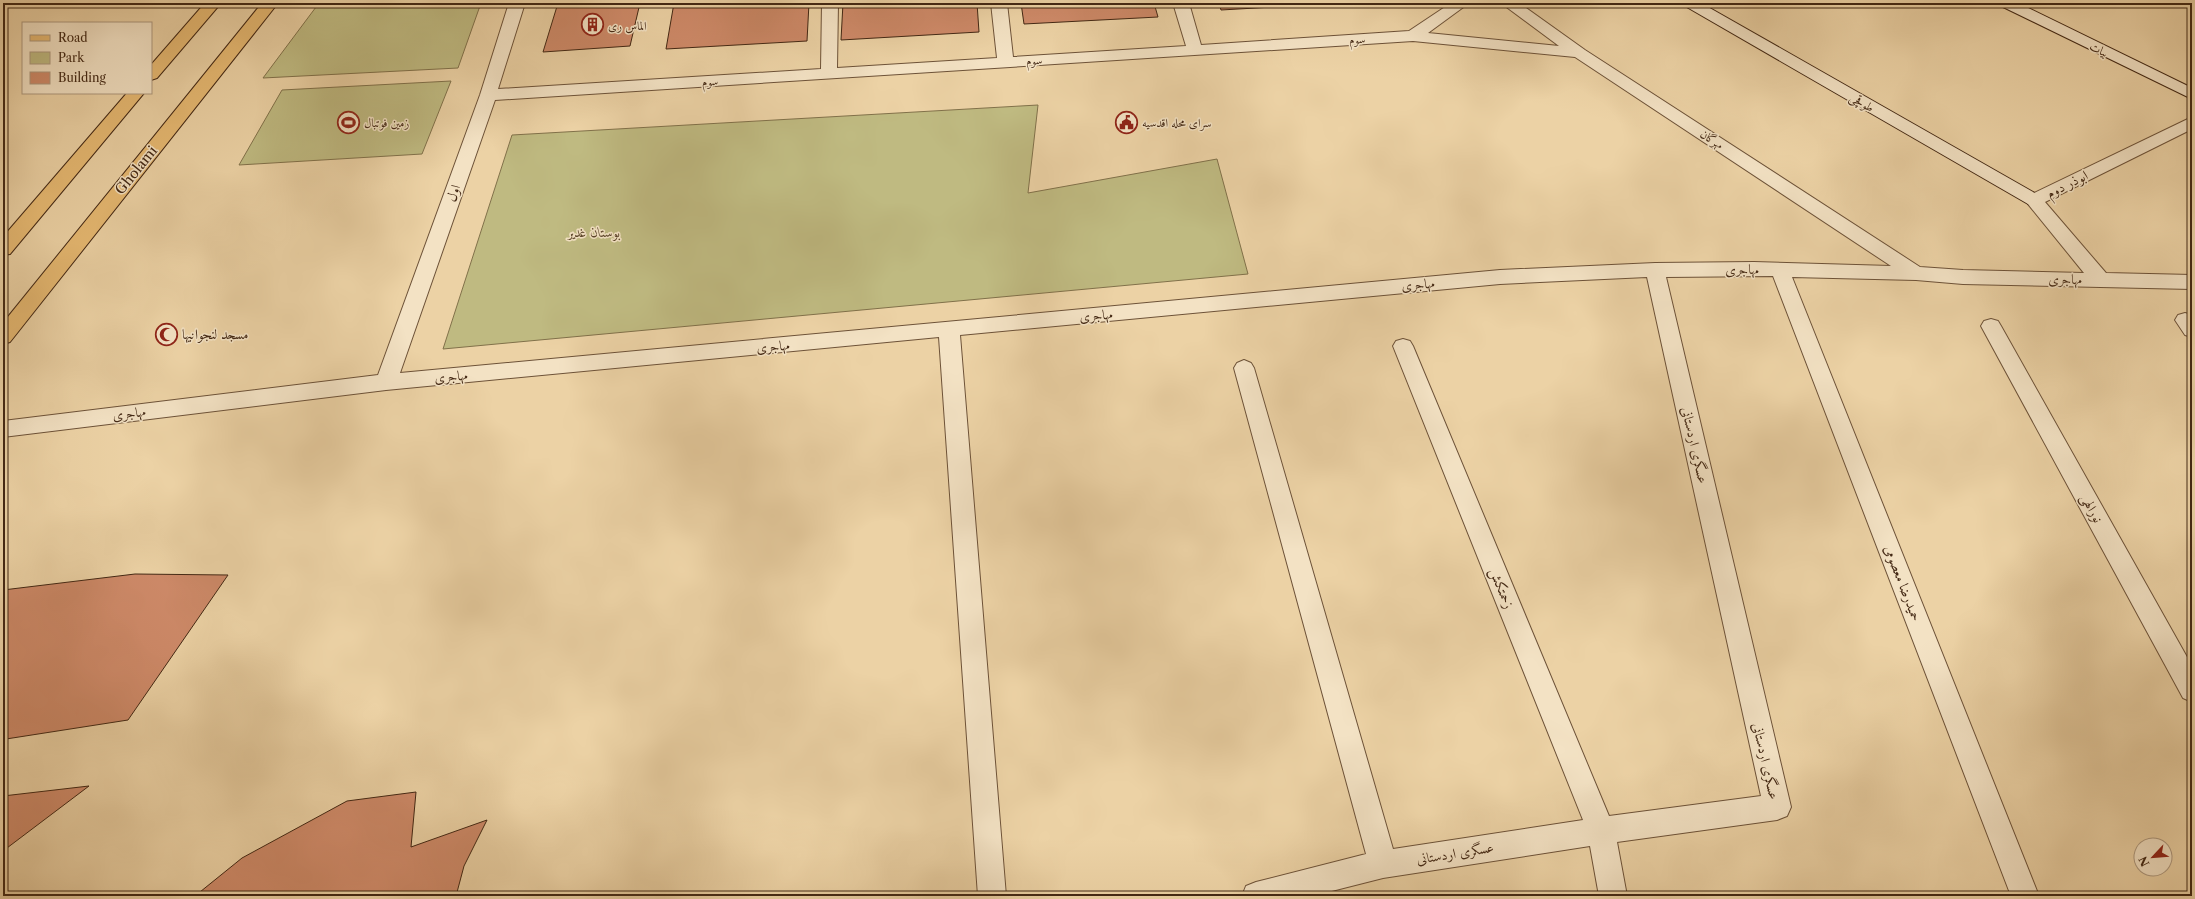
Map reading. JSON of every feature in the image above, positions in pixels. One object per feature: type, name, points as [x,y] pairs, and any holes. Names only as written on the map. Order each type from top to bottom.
[{"type":"main road","points":[[152,74],[212,3]]},
{"type":"main road","name":"Gholami","points":[[3,337],[270,3]]},
{"type":"main road","points":[[3,249],[135,94]]},
{"type":"street","name":"اول","points":[[386,382],[488,94],[517,3]]},
{"type":"street","points":[[829,74],[830,3]]},
{"type":"street","points":[[999,3],[1006,62]]},
{"type":"street","points":[[1181,3],[1195,50]]},
{"type":"street","points":[[1413,36],[1461,3]]},
{"type":"street","name":"مهرگان","points":[[1508,3],[1579,53],[1916,273]]},
{"type":"street","name":"طوقچی","points":[[1690,3],[2034,200]]},
{"type":"street","name":"بیات","points":[[2006,3],[2192,94]]},
{"type":"street","name":"سوم","points":[[488,94],[829,74],[1413,36],[1579,53]]},
{"type":"street","name":"ابوذر دوم","points":[[2101,280],[2034,200],[2192,122]]},
{"type":"street","name":"مهاجری","points":[[3,429],[386,382],[1500,276],[1655,270],[1780,270],[1916,273],[1962,277],[2192,282]]},
{"type":"street","name":"عسگری اردستانی","points":[[1256,896],[1383,864],[1601,830],[1777,807],[1655,270]]},
{"type":"street","name":"حمیدرضا معصومی","points":[[1780,270],[2025,896]]},
{"type":"street","name":"نورالهی","points":[[1991,326],[2192,690]]},
{"type":"street","points":[[949,329],[992,896]]},
{"type":"street","name":"زحمتکش","points":[[1403,346],[1601,830],[1614,896]]},
{"type":"street","points":[[1244,368],[1383,864]]},
{"type":"green space","points":[[319,3],[481,3],[458,68],[263,78]]},
{"type":"green space","name":"زمین فوتبال","points":[[451,81],[422,154],[239,165],[282,90]]},
{"type":"green space","name":"بوستان غدیر","points":[[1038,105],[1028,193],[1217,159],[1248,274],[443,349],[512,135]]},
{"type":"building","name":"الماس ری","points":[[558,3],[640,3],[630,46],[543,52]]},
{"type":"building","points":[[674,3],[809,3],[807,41],[666,49]]},
{"type":"building","points":[[843,3],[977,3],[979,32],[841,40]]},
{"type":"building","points":[[1021,3],[1154,3],[1158,17],[1024,24]]},
{"type":"building","points":[[1219,3],[1342,3],[1221,10]]},
{"type":"building","points":[[135,574],[228,575],[128,720],[6,739],[3,751],[3,590]]},
{"type":"building","points":[[89,786],[3,851],[3,796]]},
{"type":"building","points":[[416,792],[411,847],[487,820],[464,866],[456,896],[195,896],[242,858],[347,801]]},
{"type":"place","name":"الماس ری","points":[[593,25]]},
{"type":"place","name":"زمین فوتبال","points":[[349,122]]},
{"type":"place","name":"سرای محله اقدسیه","points":[[1126,122]]},
{"type":"place","name":"مسجد لنجوانیها","points":[[166,334]]}]
